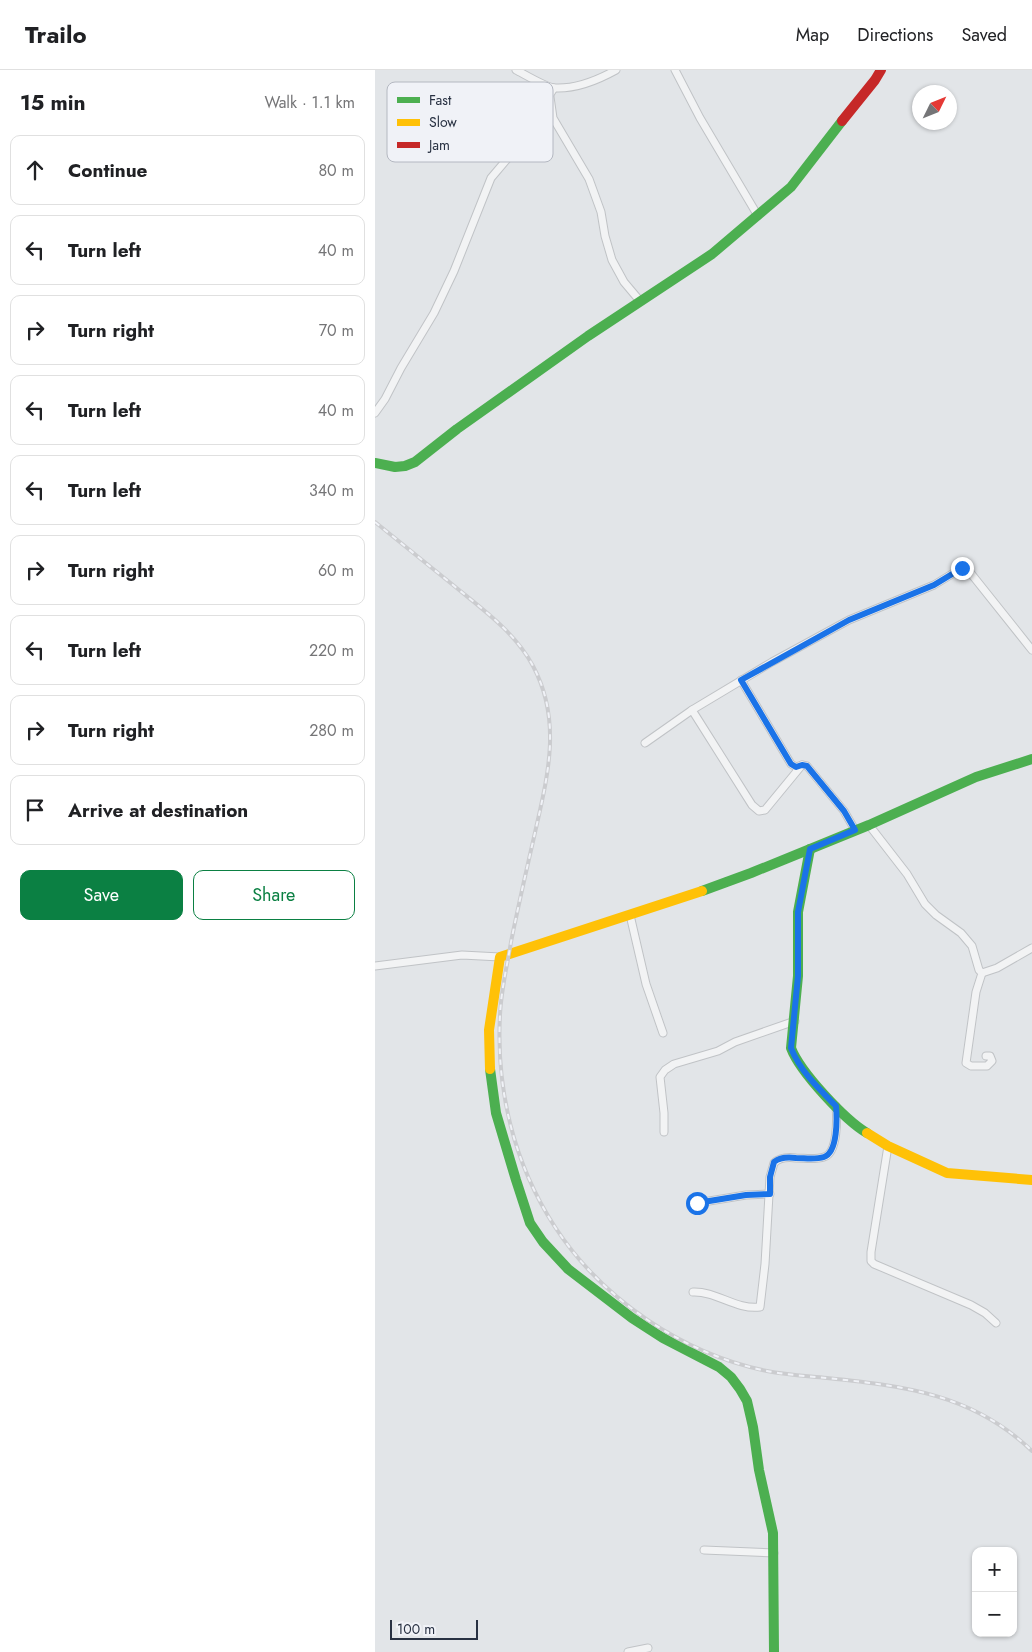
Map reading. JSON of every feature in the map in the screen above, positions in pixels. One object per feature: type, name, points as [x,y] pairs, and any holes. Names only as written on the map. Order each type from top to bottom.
[{"type":"street","points":[[516,70],[541,82]]},
{"type":"street","points":[[554,88],[581,84],[616,70]]},
{"type":"street","points":[[675,70],[700,118],[758,216]]},
{"type":"street","points":[[375,463],[393,468],[408,466],[415,462],[457,429],[588,336],[712,254],[791,187],[881,70]]},
{"type":"street","points":[[553,118],[589,179],[601,212],[612,260],[624,282],[641,301]]},
{"type":"street","points":[[375,413],[434,313],[454,271],[491,178],[505,162]]},
{"type":"street","points":[[645,743],[692,710],[741,680],[849,620],[925,589],[965,566],[1032,650]]},
{"type":"street","points":[[741,680],[791,764],[796,767],[807,766],[844,811],[855,830]]},
{"type":"street","points":[[692,710],[752,805],[759,811],[765,810],[802,765]]},
{"type":"street","points":[[375,966],[462,955],[499,957],[707,889],[786,860],[976,777],[1032,759]]},
{"type":"street","points":[[869,825],[907,874],[925,904],[936,915],[961,933],[972,946],[976,954],[979,970],[982,973]]},
{"type":"street","points":[[810,849],[798,912],[798,976],[795,1020],[791,1041],[794,1056],[813,1082],[836,1106],[862,1130],[888,1146],[947,1173],[1032,1180]]},
{"type":"street","points":[[630,915],[646,984],[663,1033]]},
{"type":"street","points":[[982,973],[997,968],[1032,948]]},
{"type":"street","points":[[499,957],[489,1030],[489,1060],[497,1113],[530,1223],[543,1242],[568,1269],[632,1318],[663,1338],[727,1373],[749,1405],[753,1419],[759,1469],[772,1526],[774,1554],[774,1652]]},
{"type":"street","points":[[982,973],[976,992],[966,1063],[971,1066],[987,1066],[992,1061],[990,1056],[986,1056]]},
{"type":"street","points":[[664,1132],[660,1077],[665,1070],[674,1064],[718,1051],[743,1039],[795,1020]]},
{"type":"street","points":[[693,1292],[704,1292],[753,1308],[760,1307],[765,1264],[770,1177],[774,1162],[777,1159],[789,1157],[810,1159],[829,1155],[833,1148],[836,1106]]},
{"type":"street","points":[[888,1146],[871,1261],[874,1264],[971,1305],[997,1323]]},
{"type":"street","points":[[697,1203],[746,1195],[770,1194]]},
{"type":"street","points":[[703,1550],[774,1554]]},
{"type":"street","points":[[628,1652],[648,1648]]},
{"type":"railway","points":[[375,522],[475,603],[517,642],[533,666],[548,708],[550,751],[544,794],[504,978],[500,1043],[501,1071],[511,1126],[529,1178],[555,1227],[574,1253],[621,1300],[647,1320],[675,1337],[736,1363],[767,1371],[883,1385],[936,1396],[962,1405],[986,1417],[1009,1432],[1032,1451]]},
{"type":"traffic: fast","points":[[375,463],[395,467],[415,462],[457,429],[588,336],[712,254],[791,187],[842,121]]},
{"type":"traffic: fast","points":[[702,891],[869,825],[976,777],[1032,759]]},
{"type":"traffic: fast","points":[[810,849],[798,912],[798,976],[791,1048],[804,1070],[824,1095],[847,1118],[867,1133]]},
{"type":"traffic: fast","points":[[490,1069],[496,1113],[516,1180],[530,1223],[543,1242],[568,1269],[632,1318],[663,1338],[719,1367],[731,1377],[747,1401],[759,1470],[773,1533],[774,1652]]},
{"type":"traffic: slow","points":[[490,1069],[489,1030],[500,957],[702,891]]},
{"type":"traffic: slow","points":[[867,1133],[888,1146],[947,1173],[1032,1180]]},
{"type":"traffic: jam","points":[[842,121],[881,70]]},
{"type":"route","points":[[697,1203],[713,1199],[770,1194],[770,1177],[774,1162],[781,1158],[810,1159],[829,1155],[833,1148],[837,1125],[836,1106],[813,1082],[794,1056],[791,1048],[798,976],[798,912],[810,849],[855,830],[844,811],[807,766],[796,767],[791,764],[741,680],[849,620],[934,585],[962,568]]}]
